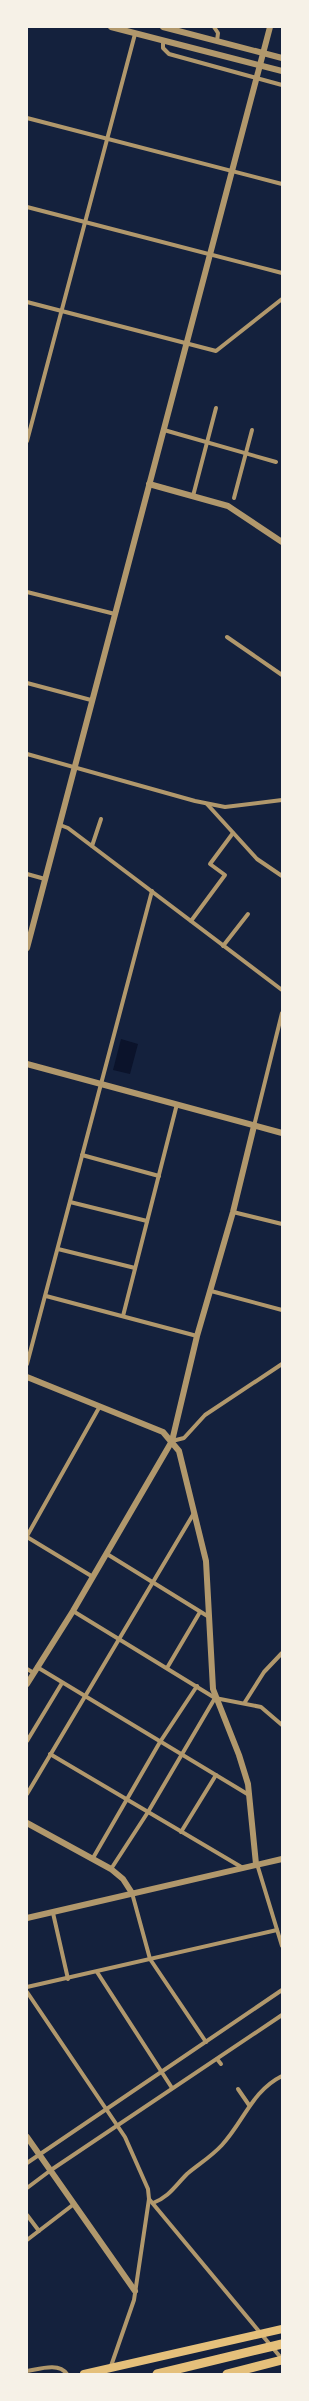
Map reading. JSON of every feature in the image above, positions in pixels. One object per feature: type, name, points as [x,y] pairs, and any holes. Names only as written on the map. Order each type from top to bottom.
[{"type":"highway","points":[[84,2374],[110,2371],[264,2336],[282,2329]]},
{"type":"highway","points":[[157,2374],[282,2344]]},
{"type":"highway","points":[[227,2374],[282,2360]]},
{"type":"street","points":[[111,27],[282,71]]},
{"type":"street","points":[[163,27],[282,58]]},
{"type":"street","points":[[214,27],[218,33],[217,41]]},
{"type":"street","points":[[27,948],[60,825],[91,700],[150,484],[270,27]]},
{"type":"street","points":[[27,441],[134,34]]},
{"type":"street","points":[[163,41],[163,48],[169,54],[282,85]]},
{"type":"street","points":[[27,118],[282,184]]},
{"type":"street","points":[[27,207],[282,273]]},
{"type":"street","points":[[27,302],[216,351],[282,299]]},
{"type":"street","points":[[193,496],[216,408]]},
{"type":"street","points":[[164,430],[246,452],[276,462]]},
{"type":"street","points":[[234,498],[252,430]]},
{"type":"street","points":[[150,484],[228,506],[282,542]]},
{"type":"street","points":[[27,592],[115,614]]},
{"type":"street","points":[[227,637],[282,675]]},
{"type":"street","points":[[27,683],[91,700]]},
{"type":"street","points":[[27,754],[75,766],[207,804],[225,807],[282,800]]},
{"type":"street","points":[[207,804],[257,859],[282,876]]},
{"type":"street","points":[[92,846],[101,819]]},
{"type":"street","points":[[60,825],[68,828],[282,990]]},
{"type":"street","points":[[191,921],[225,875],[210,864],[234,833]]},
{"type":"street","points":[[27,874],[45,879]]},
{"type":"street","points":[[27,1364],[152,891]]},
{"type":"street","points":[[223,946],[248,914]]},
{"type":"street","points":[[27,1684],[73,1611],[172,1441],[197,1336],[233,1212],[282,1013]]},
{"type":"street","points":[[27,1064],[282,1133]]},
{"type":"street","points":[[123,1316],[177,1104]]},
{"type":"street","points":[[82,1155],[159,1176]]},
{"type":"street","points":[[70,1202],[147,1221]]},
{"type":"street","points":[[233,1212],[282,1224]]},
{"type":"street","points":[[58,1249],[135,1268]]},
{"type":"street","points":[[211,1291],[282,1310]]},
{"type":"street","points":[[46,1296],[197,1336]]},
{"type":"street","points":[[172,1441],[184,1438],[205,1415],[282,1364]]},
{"type":"street","points":[[27,1377],[159,1430],[172,1441],[179,1452],[206,1561],[212,1682],[215,1698],[239,1755],[249,1795],[256,1864],[282,1946]]},
{"type":"street","points":[[93,1577],[27,1536],[100,1406]]},
{"type":"street","points":[[27,1794],[195,1512]]},
{"type":"street","points":[[107,1554],[209,1617]]},
{"type":"street","points":[[73,1611],[215,1698],[245,1702],[261,1707],[282,1725]]},
{"type":"street","points":[[167,1668],[200,1612]]},
{"type":"street","points":[[245,1702],[264,1672],[282,1653]]},
{"type":"street","points":[[27,1669],[35,1670],[62,1682],[249,1795]]},
{"type":"street","points":[[27,1741],[62,1682]]},
{"type":"street","points":[[93,1858],[160,1742],[196,1686]]},
{"type":"street","points":[[111,1870],[148,1812],[215,1698]]},
{"type":"street","points":[[50,1754],[243,1868]]},
{"type":"street","points":[[181,1832],[216,1775]]},
{"type":"street","points":[[27,1822],[93,1858],[123,1879],[132,1893],[150,1959],[206,2042]]},
{"type":"street","points":[[27,1918],[282,1859]]},
{"type":"street","points":[[53,1913],[68,1979]]},
{"type":"street","points":[[27,1987],[68,1979],[277,1930]]},
{"type":"street","points":[[97,1972],[172,2088]]},
{"type":"street","points":[[27,2163],[282,1990]]},
{"type":"street","points":[[27,1992],[125,2137],[148,2189],[151,2201],[135,2291],[110,2371]]},
{"type":"street","points":[[27,2188],[50,2170],[282,2015]]},
{"type":"street","points":[[217,2059],[221,2064]]},
{"type":"street","points":[[151,2201],[165,2198],[188,2174],[222,2145],[249,2105],[264,2088],[282,2076]]},
{"type":"street","points":[[238,2089],[249,2105]]},
{"type":"street","points":[[27,2137],[135,2291]]},
{"type":"street","points":[[151,2201],[264,2336],[282,2360]]},
{"type":"street","points":[[27,2240],[74,2204]]},
{"type":"street","points":[[27,2215],[39,2231]]},
{"type":"street","points":[[27,2371],[56,2367],[64,2370],[67,2374]]},
{"type":"water","points":[[121,1039],[138,1044],[130,1074],[113,1070]]}]
